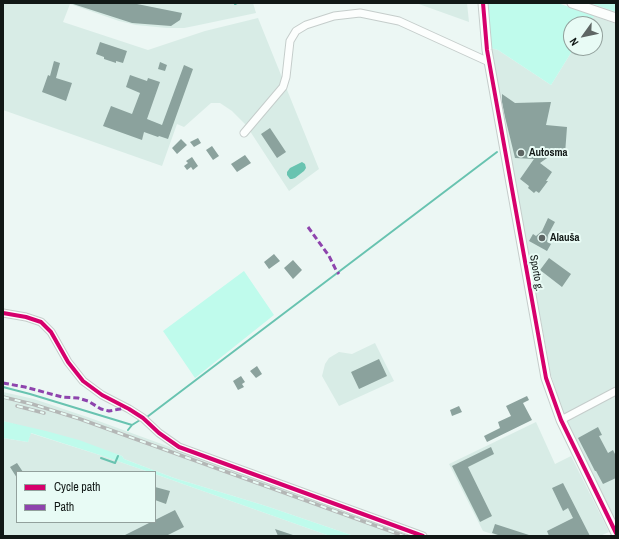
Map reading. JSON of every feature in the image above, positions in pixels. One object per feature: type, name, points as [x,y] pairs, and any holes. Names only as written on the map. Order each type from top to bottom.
[{"type":"street","name":"Sporto g.","points":[[483,3],[489,62],[546,378],[560,420],[616,533]]},
{"type":"street","points":[[572,3],[616,18]]},
{"type":"street","points":[[244,133],[283,87],[286,76],[290,41],[296,31],[306,25],[334,16],[360,12],[399,20],[489,62]]},
{"type":"street","points":[[3,313],[26,317],[40,322],[51,332],[68,362],[83,381],[102,395],[143,418],[159,433],[179,447],[423,536]]},
{"type":"street","points":[[560,420],[616,391]]},
{"type":"shaded area","points":[[3,3],[253,3],[256,13],[184,28],[136,25],[119,21],[70,4],[63,22],[148,50],[205,31],[258,18],[319,169],[289,191],[246,125],[232,111],[220,103],[211,103],[184,127],[177,124],[162,166],[3,110]]},
{"type":"shaded area","points":[[416,3],[467,3],[469,22]]},
{"type":"shaded area","points":[[487,3],[558,3],[594,16],[563,16],[563,56],[569,56],[551,85],[498,50],[491,48]]},
{"type":"shaded area","points":[[590,3],[616,3],[616,12]]},
{"type":"shaded area","points":[[603,19],[616,24],[616,523],[573,437],[563,413],[551,375],[491,48],[498,50],[551,85],[569,56],[603,56]]},
{"type":"shaded area","points":[[302,162],[305,164],[306,168],[304,171],[295,178],[290,179],[287,172],[290,168]]},
{"type":"shaded area","points":[[244,271],[274,315],[195,378],[163,331]]},
{"type":"shaded area","points":[[375,343],[394,381],[339,406],[322,376],[325,364],[329,358],[339,352],[352,354]]},
{"type":"shaded area","points":[[3,392],[34,399],[414,536],[354,536],[266,506],[174,478],[124,459],[122,456],[3,421]]},
{"type":"shaded area","points":[[3,421],[79,440],[122,456],[124,459],[156,471],[146,471],[31,433],[28,442],[3,438]]},
{"type":"shaded area","points":[[536,422],[555,464],[571,456],[609,532],[600,536],[498,536],[483,531],[449,464]]},
{"type":"shaded area","points":[[30,433],[146,471],[16,471],[16,523],[156,523],[156,474],[330,536],[3,536],[3,438],[28,442]]},
{"type":"shaded area","points":[[156,471],[354,536],[330,536],[156,474]]},
{"type":"building","points":[[73,3],[132,3],[182,13],[180,20],[171,26],[132,23]]},
{"type":"building","points":[[100,42],[127,51],[123,63],[116,61],[116,63],[104,59],[104,57],[96,54]]},
{"type":"building","points":[[54,61],[60,63],[56,78],[72,83],[66,101],[42,92],[48,75],[50,76]]},
{"type":"building","points":[[160,62],[167,65],[165,71],[158,69]]},
{"type":"building","points":[[184,65],[193,69],[168,139],[144,132],[142,140],[103,126],[111,106],[132,114],[140,93],[126,87],[130,75],[147,81],[148,78],[160,82],[147,119],[162,125]]},
{"type":"building","points":[[502,94],[515,103],[551,102],[546,125],[567,127],[565,154],[556,154],[554,158],[550,156],[540,163],[552,172],[546,181],[548,181],[539,193],[536,191],[534,193],[528,188],[529,186],[520,179],[534,159],[515,158],[505,117]]},
{"type":"building","points":[[270,128],[286,152],[277,158],[261,134]]},
{"type":"building","points":[[198,138],[201,143],[194,147],[190,142]]},
{"type":"building","points":[[181,139],[187,145],[177,154],[172,148]]},
{"type":"building","points":[[212,146],[219,156],[213,160],[206,150]]},
{"type":"building","points":[[245,155],[251,163],[237,172],[231,164]]},
{"type":"building","points":[[192,157],[198,166],[193,170],[191,167],[187,170],[184,166],[188,163],[186,161]]},
{"type":"building","points":[[548,218],[555,222],[548,235],[547,242],[551,244],[547,251],[529,241],[533,234],[536,236],[542,231]]},
{"type":"building","points":[[274,254],[280,261],[269,269],[264,262]]},
{"type":"building","points":[[549,258],[571,274],[562,287],[540,270]]},
{"type":"building","points":[[293,260],[302,270],[293,279],[284,268]]},
{"type":"building","points":[[379,359],[387,376],[359,389],[351,372]]},
{"type":"building","points":[[257,366],[262,374],[256,378],[250,371]]},
{"type":"building","points":[[241,376],[245,382],[242,384],[244,387],[238,390],[233,381]]},
{"type":"building","points":[[527,396],[529,400],[523,403],[532,420],[487,442],[484,436],[500,428],[498,422],[511,416],[506,406]]},
{"type":"building","points":[[459,406],[462,412],[452,416],[450,410]]},
{"type":"building","points":[[598,427],[602,435],[599,436],[608,453],[613,450],[616,456],[616,478],[603,484],[578,438]]},
{"type":"building","points":[[491,447],[494,454],[468,467],[492,516],[480,522],[452,466]]},
{"type":"building","points":[[17,463],[22,471],[16,471],[16,476],[10,467]]},
{"type":"building","points":[[563,483],[590,536],[549,536],[547,531],[573,518],[568,508],[563,511],[552,488]]},
{"type":"building","points":[[156,487],[170,491],[166,504],[156,500]]},
{"type":"building","points":[[175,510],[184,527],[166,536],[123,536],[149,523],[156,523],[156,520]]},
{"type":"building","points":[[495,524],[529,536],[501,536],[492,533]]},
{"type":"building","points":[[275,529],[293,535],[293,536],[278,536]]},
{"type":"waterway","points":[[147,417],[497,152]]},
{"type":"waterway","points":[[3,387],[132,425]]},
{"type":"waterway","points":[[128,430],[132,425],[140,420]]},
{"type":"waterway","points":[[101,458],[115,463],[118,456]]},
{"type":"railway","points":[[3,397],[32,404],[80,419],[404,536]]},
{"type":"railway","points":[[17,406],[44,413]]},
{"type":"marked path","points":[[308,227],[329,256],[339,274]]},
{"type":"marked path","points":[[3,383],[62,397],[78,398],[88,401],[101,409],[109,411],[125,407]]},
{"type":"cycle path","points":[[483,3],[487,50],[546,378],[561,420],[616,533]]},
{"type":"cycle path","points":[[3,313],[26,317],[41,322],[51,332],[68,362],[83,381],[102,395],[143,418],[159,433],[179,447],[423,536]]},
{"type":"place","name":"Autosma","points":[[521,153]]},
{"type":"place","name":"Alauša","points":[[542,238]]}]
